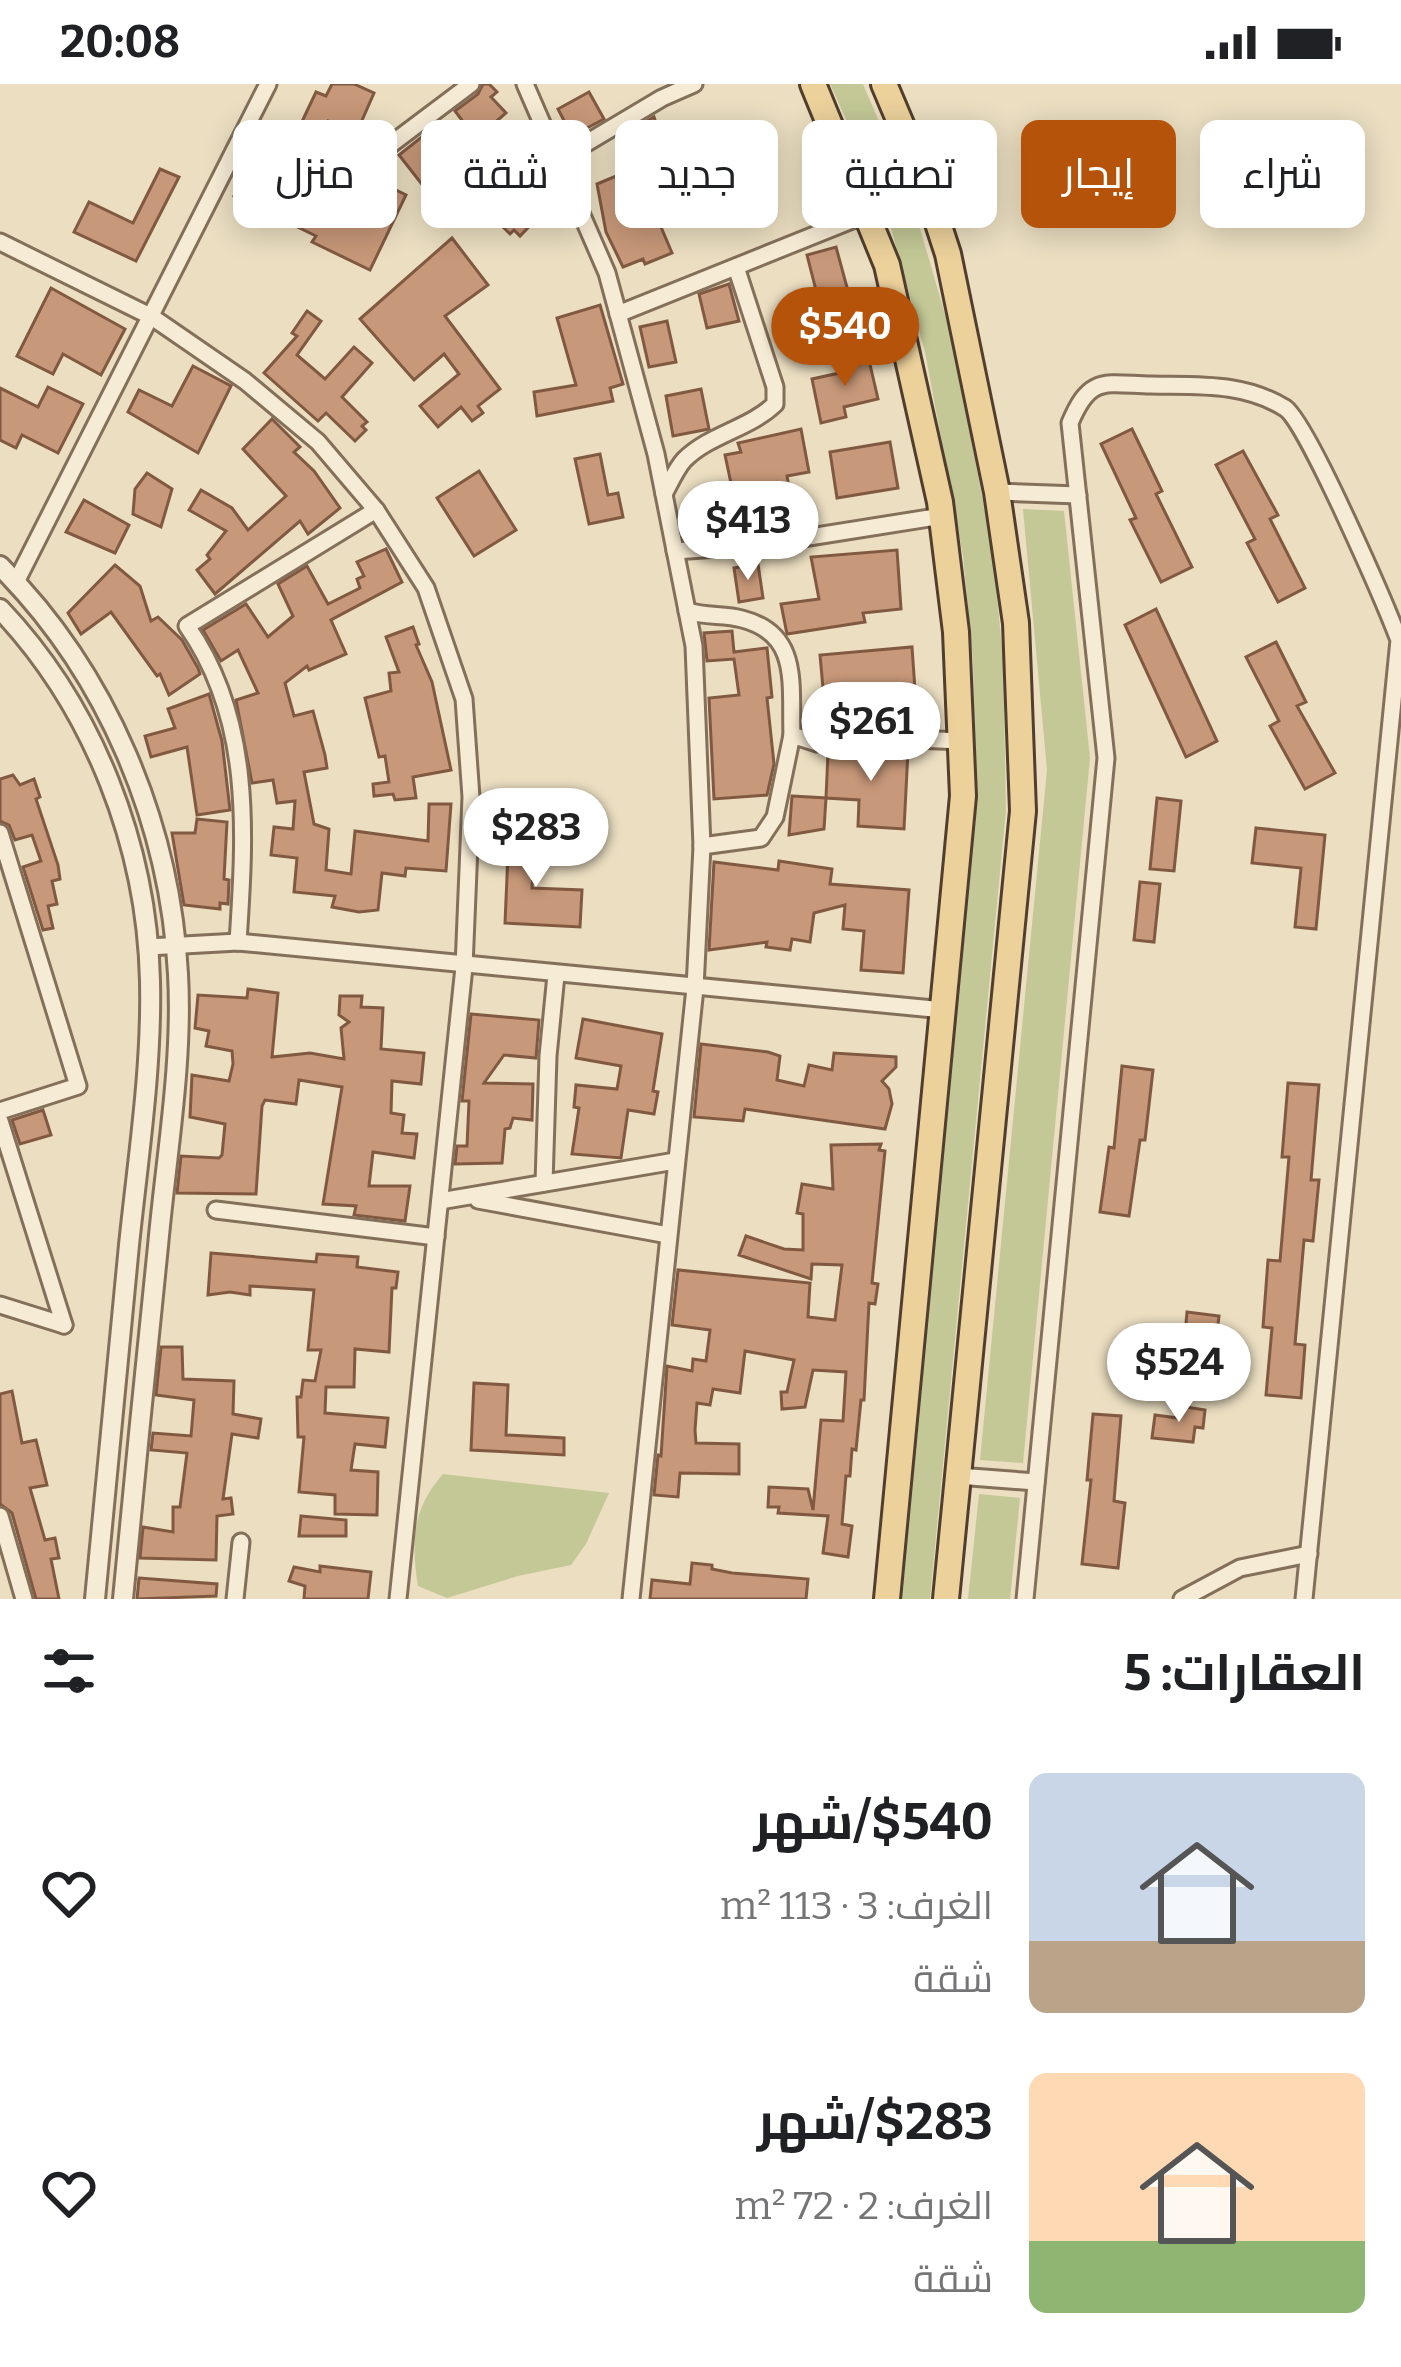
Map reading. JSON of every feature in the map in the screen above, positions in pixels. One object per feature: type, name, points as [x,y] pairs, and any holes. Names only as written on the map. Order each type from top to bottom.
[{"type":"main road","points":[[813,84],[828,120]]},
{"type":"main road","points":[[884,84],[922,173],[948,254],[997,492],[1016,623],[1023,811],[946,1599]]},
{"type":"main road","points":[[872,228],[887,265],[942,516],[956,632],[963,796],[887,1599]]},
{"type":"street","points":[[16,582],[268,84]]},
{"type":"street","points":[[397,140],[471,84]]},
{"type":"street","points":[[525,84],[541,120]]},
{"type":"street","points":[[591,140],[694,84]]},
{"type":"street","points":[[587,228],[618,314],[664,495],[694,646],[702,846],[695,988],[631,1599]]},
{"type":"street","points":[[618,314],[832,228]]},
{"type":"street","points":[[0,242],[152,317],[245,381],[318,442],[376,510],[426,588],[464,699],[471,797],[464,967],[398,1599]]},
{"type":"street","points":[[664,495],[682,462],[776,404],[776,387],[736,267]]},
{"type":"street","points":[[1025,1599],[1106,758],[1070,423],[1081,397],[1100,384],[1240,387],[1291,411],[1375,577],[1400,640],[1304,1599]]},
{"type":"street","points":[[997,492],[1078,495]]},
{"type":"street","points":[[238,942],[245,834],[238,752],[216,678],[187,626],[376,510]]},
{"type":"street","points":[[675,551],[759,545],[942,516]]},
{"type":"street","points":[[0,566],[58,634],[113,722],[154,836],[176,944],[177,1043],[123,1599]]},
{"type":"street","points":[[0,609],[62,686],[106,775],[132,854],[148,947],[148,1032],[95,1599]]},
{"type":"street","points":[[687,611],[706,617],[736,617],[775,632],[787,652],[792,735],[775,818],[761,838],[702,846]]},
{"type":"street","points":[[792,735],[817,743],[849,736],[961,741]]},
{"type":"street","points":[[0,832],[78,1086],[0,1111]]},
{"type":"street","points":[[148,947],[238,942],[944,1010]]},
{"type":"street","points":[[544,1184],[556,975]]},
{"type":"street","points":[[0,1120],[64,1325],[1,1309]]},
{"type":"street","points":[[440,1202],[675,1161]]},
{"type":"street","points":[[464,1197],[668,1235]]},
{"type":"street","points":[[215,1210],[436,1237]]},
{"type":"street","points":[[128,1263],[156,1265]]},
{"type":"street","points":[[958,1476],[1036,1483]]},
{"type":"street","points":[[0,1516],[24,1599]]},
{"type":"street","points":[[235,1599],[241,1542]]},
{"type":"street","points":[[1182,1599],[1240,1568],[1309,1553]]},
{"type":"green space","points":[[830,84],[863,84],[878,120],[846,120]]},
{"type":"green space","points":[[891,228],[920,228],[953,342],[993,555],[1003,658],[1006,810],[930,1599],[900,1599],[976,807],[973,661],[963,556],[925,352]]},
{"type":"green space","points":[[1023,509],[1064,511],[1090,758],[1023,1463],[980,1460],[1047,770]]},
{"type":"green space","points":[[443,1474],[609,1493],[571,1565],[447,1598],[418,1586],[415,1555],[420,1513]]},
{"type":"green space","points":[[979,1494],[1020,1498],[1010,1599],[968,1599]]},
{"type":"building","points":[[332,84],[354,84],[374,93],[362,120],[303,120],[316,92],[326,96]]},
{"type":"building","points":[[483,84],[489,84],[497,92],[491,97],[506,113],[498,120],[462,120],[455,111],[478,94]]},
{"type":"building","points":[[589,92],[604,119],[591,126],[591,120],[564,120],[558,109]]},
{"type":"building","points":[[421,138],[421,183],[399,155]]},
{"type":"building","points":[[160,169],[179,177],[136,261],[74,232],[89,202],[133,223]]},
{"type":"building","points":[[615,177],[615,228],[661,228],[672,253],[623,267],[606,232],[597,184]]},
{"type":"building","points":[[397,191],[406,195],[397,214]]},
{"type":"building","points":[[300,228],[390,228],[370,270],[312,242],[316,236]]},
{"type":"building","points":[[504,228],[528,228],[520,236],[514,230],[510,234]]},
{"type":"building","points":[[452,238],[488,285],[445,316],[500,389],[478,406],[483,413],[472,421],[461,407],[438,427],[420,406],[459,374],[444,354],[414,380],[360,319]]},
{"type":"building","points":[[836,247],[848,291],[818,298],[807,255]]},
{"type":"building","points":[[729,284],[739,321],[707,328],[699,294]]},
{"type":"building","points":[[51,288],[125,329],[101,375],[63,354],[53,374],[17,356]]},
{"type":"building","points":[[600,305],[623,384],[610,388],[613,401],[537,416],[534,392],[576,385],[557,318]]},
{"type":"building","points":[[307,311],[321,321],[297,355],[325,379],[354,347],[372,363],[342,397],[367,422],[355,441],[326,413],[318,421],[264,373],[297,336],[292,333]]},
{"type":"building","points":[[667,321],[676,362],[649,367],[640,327]]},
{"type":"building","points":[[868,356],[878,399],[844,407],[846,417],[821,423],[812,379],[844,372],[842,362]]},
{"type":"building","points":[[193,366],[231,386],[198,453],[128,412],[139,390],[172,406]]},
{"type":"building","points":[[48,387],[83,404],[58,453],[22,435],[16,448],[0,440],[0,388],[38,407]]},
{"type":"building","points":[[701,389],[709,429],[673,436],[666,396]]},
{"type":"building","points":[[272,419],[300,447],[294,452],[340,508],[308,534],[300,521],[215,594],[197,570],[210,559],[207,555],[226,531],[189,510],[201,490],[232,508],[248,530],[286,496],[243,449]]},
{"type":"building","points":[[801,429],[809,472],[787,476],[793,508],[755,516],[748,485],[732,488],[725,455],[741,452],[738,443]]},
{"type":"building","points":[[1132,429],[1162,491],[1156,494],[1192,567],[1161,582],[1130,520],[1136,518],[1101,444]]},
{"type":"building","points":[[890,442],[898,488],[837,498],[830,452]]},
{"type":"building","points":[[1243,451],[1278,515],[1270,519],[1305,588],[1278,602],[1247,543],[1255,539],[1216,465]]},
{"type":"building","points":[[600,454],[608,495],[618,493],[623,517],[589,524],[575,459]]},
{"type":"building","points":[[479,471],[516,530],[474,556],[437,498]]},
{"type":"building","points":[[147,473],[172,489],[161,527],[133,514],[135,489]]},
{"type":"building","points":[[84,500],[129,525],[115,553],[66,532]]},
{"type":"building","points":[[386,549],[402,582],[331,620],[346,654],[309,670],[307,666],[285,683],[294,716],[313,711],[325,755],[327,768],[304,772],[314,824],[329,829],[326,870],[351,874],[355,831],[428,841],[429,804],[451,804],[446,871],[406,868],[405,876],[382,873],[378,910],[359,912],[332,907],[335,896],[294,892],[297,858],[271,855],[274,827],[293,829],[295,801],[277,803],[273,780],[252,783],[236,700],[258,693],[238,650],[221,661],[203,630],[246,604],[268,637],[293,616],[278,584],[307,566],[328,604],[360,588],[357,579],[364,576],[357,562]]},
{"type":"building","points":[[897,550],[901,609],[863,613],[865,622],[787,634],[781,604],[819,599],[811,557]]},
{"type":"building","points":[[758,564],[763,598],[739,602],[734,568]]},
{"type":"building","points":[[115,565],[140,586],[151,621],[158,617],[182,640],[198,668],[200,674],[169,695],[160,674],[111,612],[81,634],[68,613]]},
{"type":"building","points":[[1156,609],[1217,741],[1186,757],[1125,625]]},
{"type":"building","points":[[413,627],[432,682],[451,770],[413,777],[416,798],[395,800],[393,794],[374,796],[373,784],[389,782],[365,698],[391,691],[389,673],[399,672],[386,637]]},
{"type":"building","points":[[732,631],[734,652],[767,648],[774,764],[767,795],[714,799],[709,698],[739,695],[734,659],[707,661],[704,633]]},
{"type":"building","points":[[1276,642],[1306,702],[1297,706],[1335,773],[1305,789],[1270,726],[1279,721],[1246,657]]},
{"type":"building","points":[[912,647],[915,690],[824,699],[820,655]]},
{"type":"building","points":[[209,694],[222,741],[230,810],[197,815],[187,747],[151,757],[145,736],[175,728],[168,709]]},
{"type":"building","points":[[850,748],[908,751],[904,829],[858,826],[859,800],[826,798],[828,753]]},
{"type":"building","points":[[13,775],[20,785],[34,779],[58,865],[60,879],[52,881],[57,904],[48,906],[53,928],[43,930],[23,867],[41,861],[32,835],[15,840],[9,825],[0,821],[0,779]]},
{"type":"building","points":[[792,796],[826,798],[824,829],[789,835]]},
{"type":"building","points":[[1157,798],[1181,801],[1174,871],[1150,869]]},
{"type":"building","points":[[197,819],[227,822],[224,879],[229,880],[228,904],[220,903],[220,909],[184,905],[172,833],[195,833]]},
{"type":"building","points":[[1256,828],[1325,835],[1316,929],[1295,927],[1301,868],[1252,863]]},
{"type":"building","points":[[509,830],[535,831],[532,888],[582,890],[580,927],[505,923]]},
{"type":"building","points":[[779,861],[832,869],[830,884],[909,890],[903,973],[861,970],[864,931],[843,929],[845,905],[814,913],[810,942],[792,939],[790,950],[766,947],[767,942],[709,950],[714,862],[778,870]]},
{"type":"building","points":[[1140,882],[1160,884],[1154,942],[1134,940]]},
{"type":"building","points":[[248,989],[278,993],[272,1057],[310,1053],[344,1059],[341,1028],[349,1022],[339,1015],[340,996],[362,996],[361,1007],[383,1008],[381,1049],[424,1053],[421,1084],[392,1081],[391,1113],[404,1115],[402,1133],[417,1134],[414,1158],[373,1152],[369,1186],[410,1186],[405,1221],[354,1215],[356,1206],[323,1204],[342,1087],[299,1080],[296,1104],[265,1100],[262,1106],[256,1194],[177,1193],[181,1156],[222,1155],[225,1124],[190,1117],[192,1075],[229,1081],[233,1064],[232,1051],[206,1046],[209,1031],[195,1028],[198,995],[247,998]]},
{"type":"building","points":[[471,1014],[539,1020],[536,1058],[504,1055],[484,1083],[533,1084],[532,1120],[513,1118],[505,1129],[502,1163],[455,1164],[457,1146],[467,1146],[469,1101],[462,1101]]},
{"type":"building","points":[[583,1019],[662,1034],[654,1114],[628,1110],[621,1158],[572,1154],[579,1108],[574,1107],[576,1085],[617,1089],[621,1066],[576,1058]]},
{"type":"building","points":[[701,1044],[780,1056],[777,1080],[804,1086],[809,1065],[832,1070],[834,1053],[896,1057],[896,1067],[882,1081],[892,1104],[885,1129],[745,1109],[743,1121],[694,1117]]},
{"type":"building","points":[[1122,1066],[1153,1070],[1129,1216],[1100,1212],[1109,1147],[1114,1148]]},
{"type":"building","points":[[1288,1083],[1319,1085],[1311,1180],[1319,1180],[1313,1241],[1304,1240],[1295,1344],[1305,1345],[1301,1398],[1266,1395],[1272,1328],[1263,1327],[1268,1260],[1280,1261],[1289,1157],[1282,1157]]},
{"type":"building","points":[[43,1110],[51,1135],[20,1144],[12,1120]]},
{"type":"building","points":[[881,1144],[879,1150],[885,1151],[872,1283],[878,1284],[875,1304],[869,1303],[864,1400],[850,1476],[846,1476],[842,1524],[852,1526],[848,1557],[823,1553],[828,1516],[778,1513],[779,1507],[768,1507],[769,1487],[808,1489],[813,1510],[821,1420],[843,1421],[846,1372],[813,1370],[805,1407],[782,1409],[781,1392],[787,1392],[794,1360],[745,1351],[740,1393],[713,1389],[710,1405],[697,1403],[695,1430],[696,1443],[739,1444],[739,1474],[680,1473],[678,1497],[654,1495],[667,1366],[692,1371],[693,1359],[706,1361],[710,1330],[672,1325],[678,1270],[810,1283],[808,1317],[835,1320],[842,1265],[812,1264],[811,1279],[739,1255],[746,1236],[803,1250],[803,1214],[797,1213],[802,1184],[833,1189],[831,1145]]},
{"type":"building","points":[[211,1253],[316,1262],[317,1254],[358,1257],[357,1267],[398,1272],[396,1288],[392,1288],[389,1352],[355,1349],[354,1387],[326,1387],[325,1413],[388,1418],[385,1447],[355,1444],[351,1470],[378,1472],[377,1515],[335,1514],[335,1495],[299,1492],[304,1437],[298,1437],[297,1397],[301,1397],[303,1380],[315,1381],[321,1350],[308,1350],[314,1290],[250,1286],[250,1295],[208,1295]]},
{"type":"building","points":[[1187,1312],[1219,1316],[1211,1384],[1120,1373],[1122,1350],[1183,1357]]},
{"type":"building","points":[[161,1347],[182,1347],[183,1379],[234,1381],[233,1414],[261,1419],[258,1438],[232,1434],[223,1499],[231,1498],[233,1514],[217,1516],[216,1560],[140,1558],[143,1527],[173,1532],[173,1507],[180,1507],[187,1453],[151,1450],[153,1433],[191,1436],[194,1400],[156,1395]]},
{"type":"building","points":[[474,1383],[508,1385],[506,1435],[564,1438],[564,1455],[471,1450]]},
{"type":"building","points":[[12,1391],[22,1443],[36,1440],[47,1485],[30,1488],[45,1540],[55,1538],[59,1558],[51,1559],[59,1599],[36,1599],[12,1513],[0,1504],[0,1394]]},
{"type":"building","points":[[1180,1406],[1205,1410],[1203,1428],[1195,1427],[1193,1442],[1152,1438],[1155,1415],[1178,1418]]},
{"type":"building","points":[[1093,1414],[1121,1416],[1114,1501],[1125,1503],[1118,1568],[1082,1564]]},
{"type":"building","points":[[301,1516],[346,1520],[346,1536],[299,1536]]},
{"type":"building","points":[[692,1563],[732,1573],[808,1579],[806,1599],[650,1599],[652,1580],[690,1584]]},
{"type":"building","points":[[320,1566],[371,1572],[368,1599],[304,1599],[305,1586],[289,1581],[294,1567],[320,1572]]},
{"type":"building","points":[[139,1578],[217,1584],[216,1596],[137,1599]]}]
